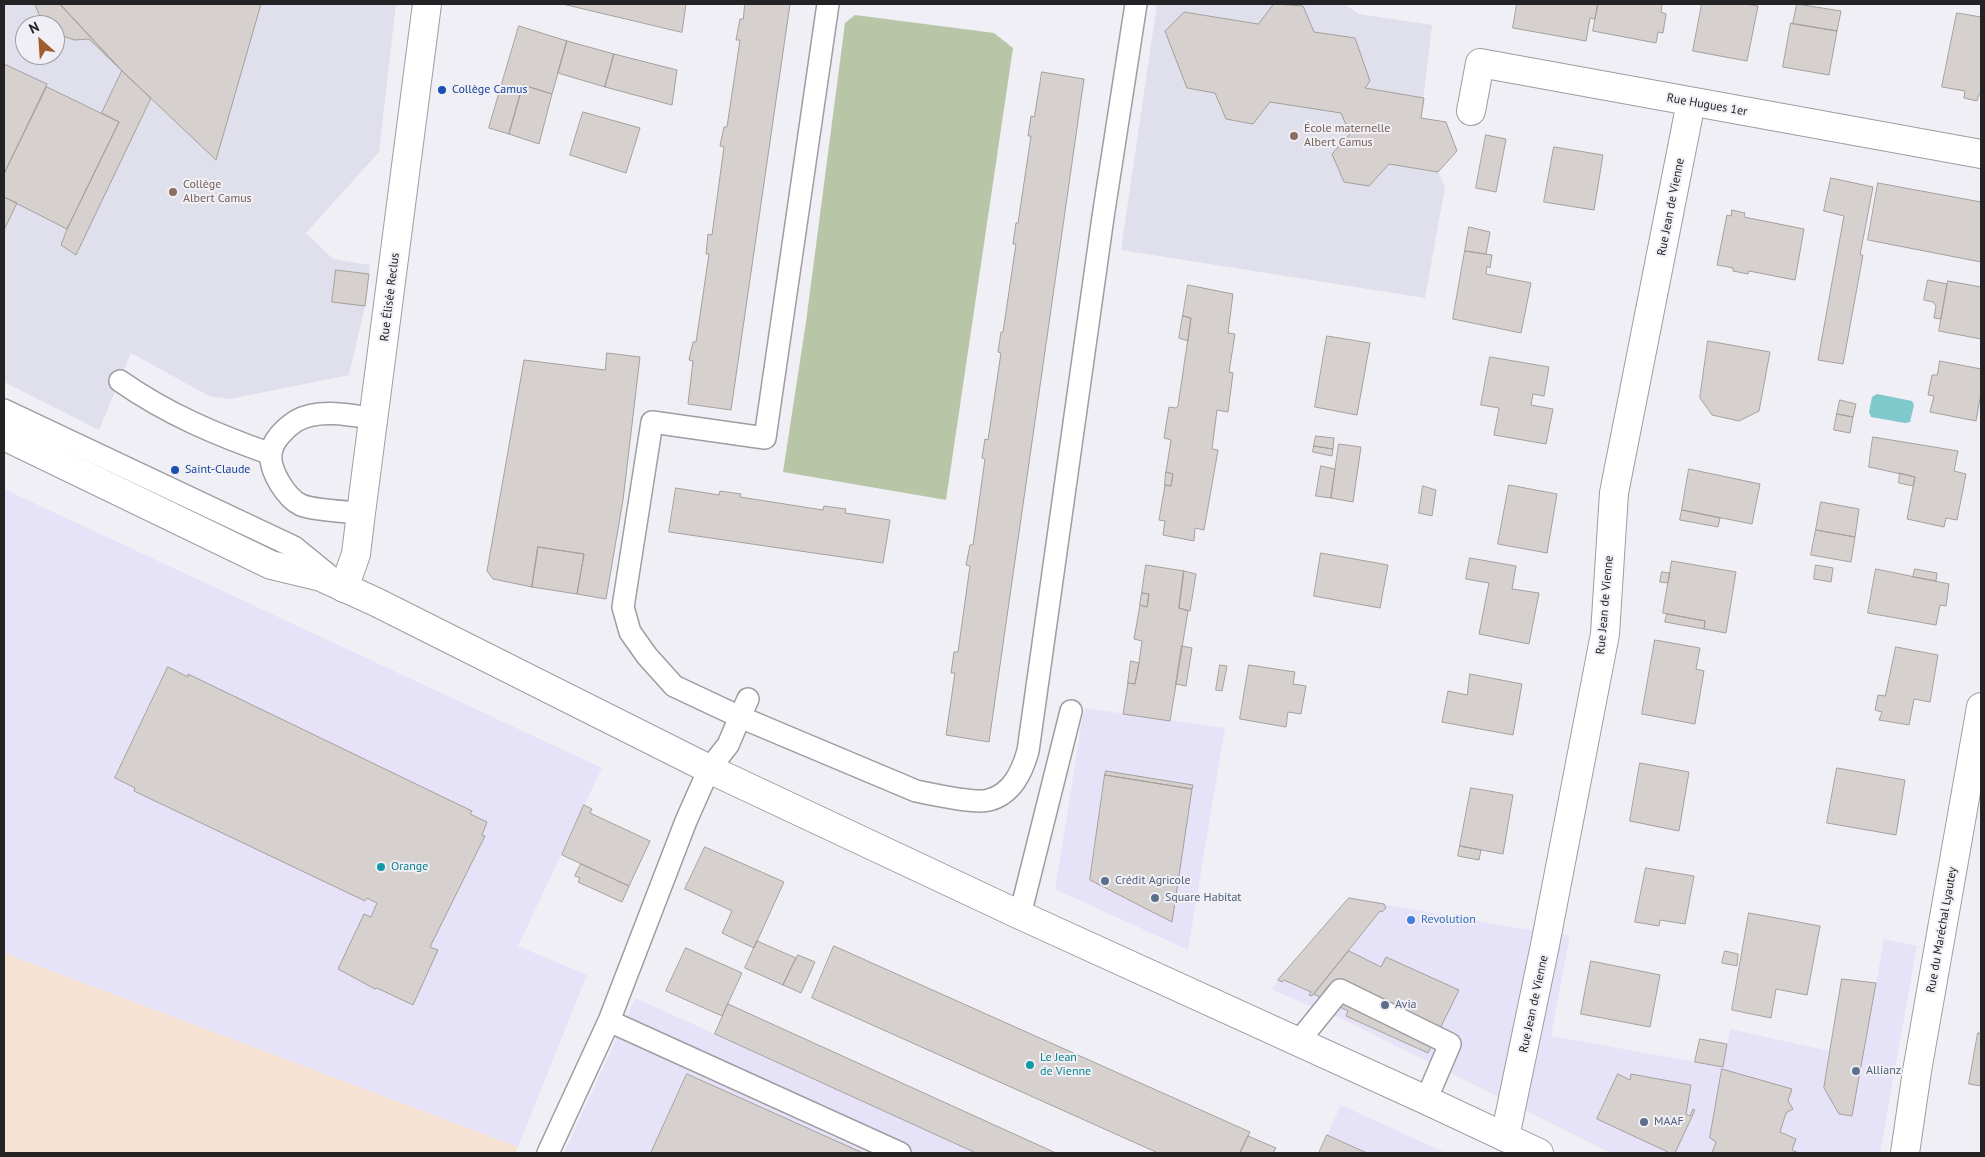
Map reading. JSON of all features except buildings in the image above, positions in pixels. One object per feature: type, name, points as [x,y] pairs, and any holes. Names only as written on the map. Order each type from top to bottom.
[{"type":"street","name":"Rue Élisée Reclus","points":[[344,588],[356,554],[362,513],[428,4]]},
{"type":"street","name":"Rue Hugues 1er","points":[[1471,111],[1480,63],[1981,154]]},
{"type":"street","name":"Rue Jean de Vienne","points":[[1505,1137],[1546,945],[1605,634],[1614,493],[1691,102]]},
{"type":"street","points":[[4,436],[270,565],[321,577],[376,602],[708,769],[1020,915],[1539,1153]]},
{"type":"street","name":"Rue du Maréchal Lyautey","points":[[1905,1153],[1917,1071],[1981,707]]},
{"type":"lane","points":[[828,4],[765,438],[652,422],[623,607],[630,632],[646,656],[674,686],[744,708],[916,791],[947,798],[988,801],[1011,787],[1023,770],[1028,751],[1103,218],[1136,4]]},
{"type":"lane","points":[[120,381],[170,413],[218,435],[271,454]]},
{"type":"lane","points":[[4,410],[294,547],[344,588]]},
{"type":"lane","points":[[362,513],[300,505],[286,492],[274,474],[271,454],[280,435],[296,421],[324,413],[375,419]]},
{"type":"lane","points":[[548,1153],[608,1021],[708,769],[728,745],[744,708]]},
{"type":"lane","points":[[1020,915],[1071,711]]},
{"type":"lane","points":[[1298,1042],[1340,990],[1450,1044],[1426,1100]]},
{"type":"lane","points":[[608,1021],[900,1153]]},
{"type":"shaded area","name":"Collège Albert Camus","points":[[4,4],[396,4],[379,152],[306,233],[333,259],[370,265],[365,306],[349,375],[230,399],[209,396],[131,353],[99,430],[4,382]]},
{"type":"shaded area","name":"École maternelle Albert Camus","points":[[1157,4],[1344,4],[1359,14],[1432,25],[1421,118],[1446,122],[1457,151],[1438,172],[1445,187],[1425,298],[1121,250]]},
{"type":"shaded area","points":[[4,489],[602,768],[518,946],[587,975],[518,1147],[4,953]]},
{"type":"shaded area","points":[[1084,708],[1225,728],[1188,950],[1055,889]]},
{"type":"shaded area","points":[[1349,898],[1517,928],[1570,935],[1551,1036],[1723,1067],[1730,1029],[1829,1051],[1842,979],[1876,983],[1884,939],[1917,946],[1880,1153],[1611,1153],[1340,1018],[1271,989]]},
{"type":"shaded area","points":[[4,953],[518,1147],[515,1153],[4,1153]]},
{"type":"shaded area","points":[[635,998],[715,1034],[976,1153],[564,1153]]},
{"type":"shaded area","points":[[1341,1105],[1446,1153],[1319,1153]]},
{"type":"green space","points":[[855,15],[994,33],[1013,48],[946,500],[783,472],[806,322],[845,23]]},
{"type":"water","points":[[1877,394],[1912,401],[1914,405],[1910,422],[1905,423],[1871,417],[1869,412],[1872,397]]},
{"type":"place","name":"Collège Camus","points":[[442,90]]},
{"type":"place","name":"École maternelle Albert Camus","points":[[1294,136]]},
{"type":"place","name":"Collège Albert Camus","points":[[173,192]]},
{"type":"place","name":"Saint-Claude","points":[[175,470]]},
{"type":"place","name":"Orange","points":[[381,867]]},
{"type":"place","name":"Crédit Agricole","points":[[1105,881]]},
{"type":"place","name":"Square Habitat","points":[[1155,898]]},
{"type":"place","name":"Revolution","points":[[1411,920]]},
{"type":"place","name":"Avia","points":[[1385,1005]]},
{"type":"place","name":"Le Jean de Vienne","points":[[1030,1065]]},
{"type":"place","name":"Allianz","points":[[1856,1071]]},
{"type":"place","name":"MAAF","points":[[1644,1122]]}]
